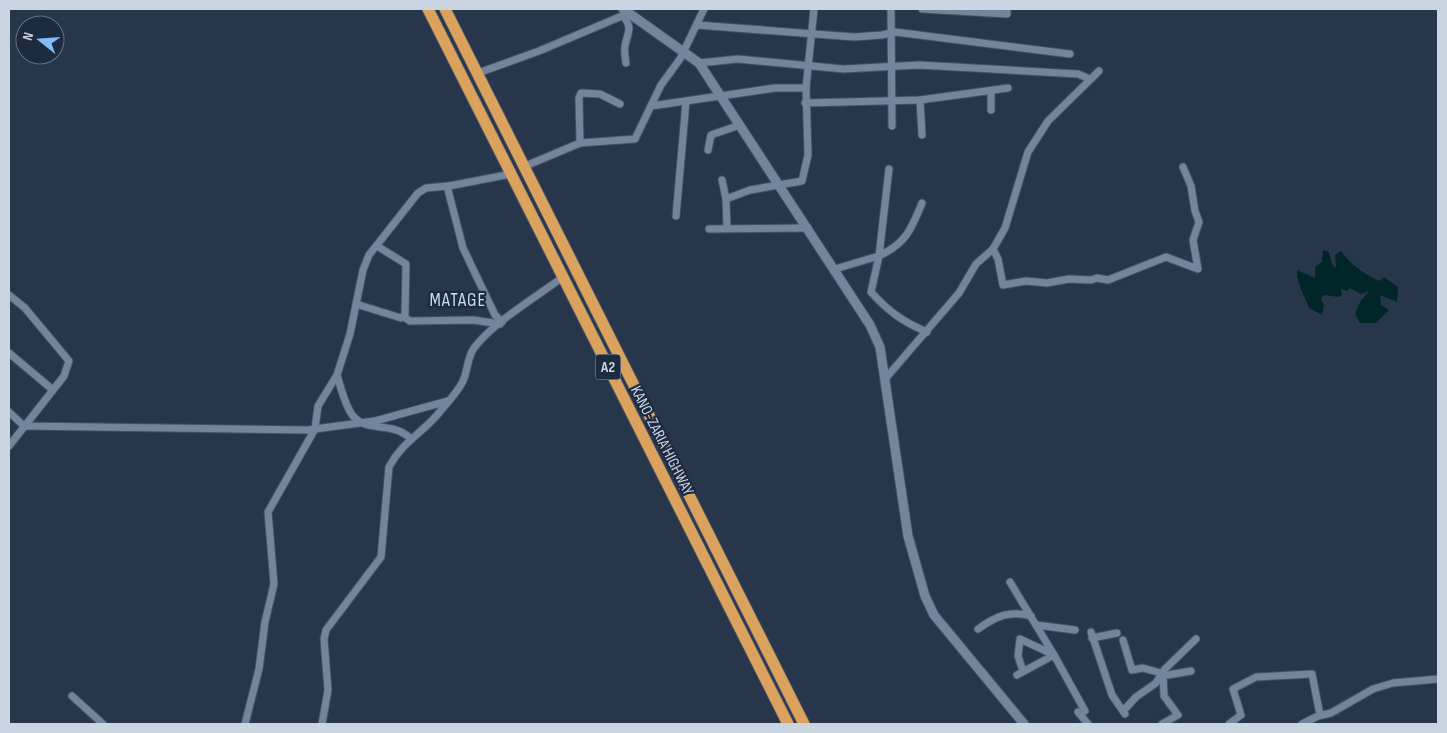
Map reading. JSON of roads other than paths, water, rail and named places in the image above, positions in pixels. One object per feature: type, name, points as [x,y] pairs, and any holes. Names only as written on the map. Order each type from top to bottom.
[{"type":"highway","name":"KANO-ZARIA HIGHWAY","points":[[428,9],[788,724]]},
{"type":"highway","name":"KANO-ZARIA HIGHWAY","points":[[445,9],[804,724]]},
{"type":"street","points":[[523,167],[580,143],[635,139],[651,106],[684,51],[704,9]]},
{"type":"street","points":[[726,199],[750,190],[802,181],[808,155],[805,103],[814,9]]},
{"type":"street","points":[[891,9],[892,126]]},
{"type":"street","points":[[922,9],[1007,14],[1007,9]]},
{"type":"street","points":[[478,73],[539,51],[625,12]]},
{"type":"street","points":[[625,12],[699,63],[870,325],[880,347],[908,536],[925,596],[934,615],[1024,724]]},
{"type":"street","points":[[625,12],[630,25],[630,32],[624,48],[626,62]]},
{"type":"street","points":[[697,24],[854,37],[895,32],[1070,54]]},
{"type":"street","points":[[699,63],[738,59],[843,69],[890,65],[1014,69],[1078,74],[1090,79]]},
{"type":"street","points":[[885,379],[960,293],[976,264],[993,249],[1005,228],[1028,152],[1048,121],[1099,71]]},
{"type":"street","points":[[651,106],[775,88],[806,88]]},
{"type":"street","points":[[805,103],[920,100],[1008,88]]},
{"type":"street","points":[[991,91],[991,110]]},
{"type":"street","points":[[580,143],[579,98],[581,93],[600,94],[620,104]]},
{"type":"street","points":[[920,100],[922,135]]},
{"type":"street","points":[[676,216],[686,102]]},
{"type":"street","points":[[708,150],[711,134],[740,125]]},
{"type":"street","points":[[993,249],[998,259],[1003,285],[1026,281],[1047,283],[1097,278],[1108,280],[1166,257],[1198,269],[1193,240],[1199,222],[1195,211],[1191,186],[1183,167]]},
{"type":"street","points":[[889,169],[879,256],[871,292],[888,311],[904,322],[927,332]]},
{"type":"street","points":[[245,724],[257,677],[265,622],[274,584],[268,512],[315,429],[318,406],[337,376],[350,334],[363,270],[377,246],[418,193],[426,188],[511,174]]},
{"type":"street","points":[[722,180],[726,199],[727,227]]},
{"type":"street","points":[[447,186],[463,248],[495,315],[501,323]]},
{"type":"street","points":[[835,269],[879,256],[895,248],[912,229],[922,203]]},
{"type":"street","points":[[709,229],[727,227],[808,228]]},
{"type":"street","points":[[377,246],[406,264],[404,317]]},
{"type":"street","points":[[322,724],[328,690],[324,639],[326,630],[381,557],[384,547],[389,467],[410,438],[419,433],[463,380],[473,349],[501,323],[563,276]]},
{"type":"street","points":[[9,295],[25,308],[69,361],[64,376],[9,446]]},
{"type":"street","points":[[356,304],[401,318],[404,317],[410,321],[473,320],[501,323]]},
{"type":"street","points":[[9,353],[53,390]]},
{"type":"street","points":[[337,376],[352,414],[360,423],[397,429],[410,438]]},
{"type":"street","points":[[9,412],[24,426],[244,430],[315,429],[360,423],[448,400]]},
{"type":"street","points":[[1010,582],[1054,655],[1088,724]]},
{"type":"street","points":[[978,628],[994,617],[1005,614],[1031,616]]},
{"type":"street","points":[[1036,624],[1075,630]]},
{"type":"street","points":[[1117,633],[1092,635],[1112,695],[1125,713],[1136,698],[1156,683],[1163,672],[1196,638]]},
{"type":"street","points":[[1022,668],[1018,656],[1020,639],[1054,655]]},
{"type":"street","points":[[1122,640],[1132,670],[1143,668],[1163,672],[1168,675],[1191,671]]},
{"type":"street","points":[[1017,675],[1054,655]]},
{"type":"street","points":[[1162,724],[1178,716],[1164,696],[1163,672]]},
{"type":"street","points":[[1228,724],[1241,715],[1233,689],[1256,677],[1312,674],[1320,715]]},
{"type":"street","points":[[1302,724],[1320,715],[1331,713],[1373,689],[1393,683],[1438,679]]},
{"type":"street","points":[[72,696],[103,724]]},
{"type":"district","name":"MATAGE","points":[[458,299]]}]
